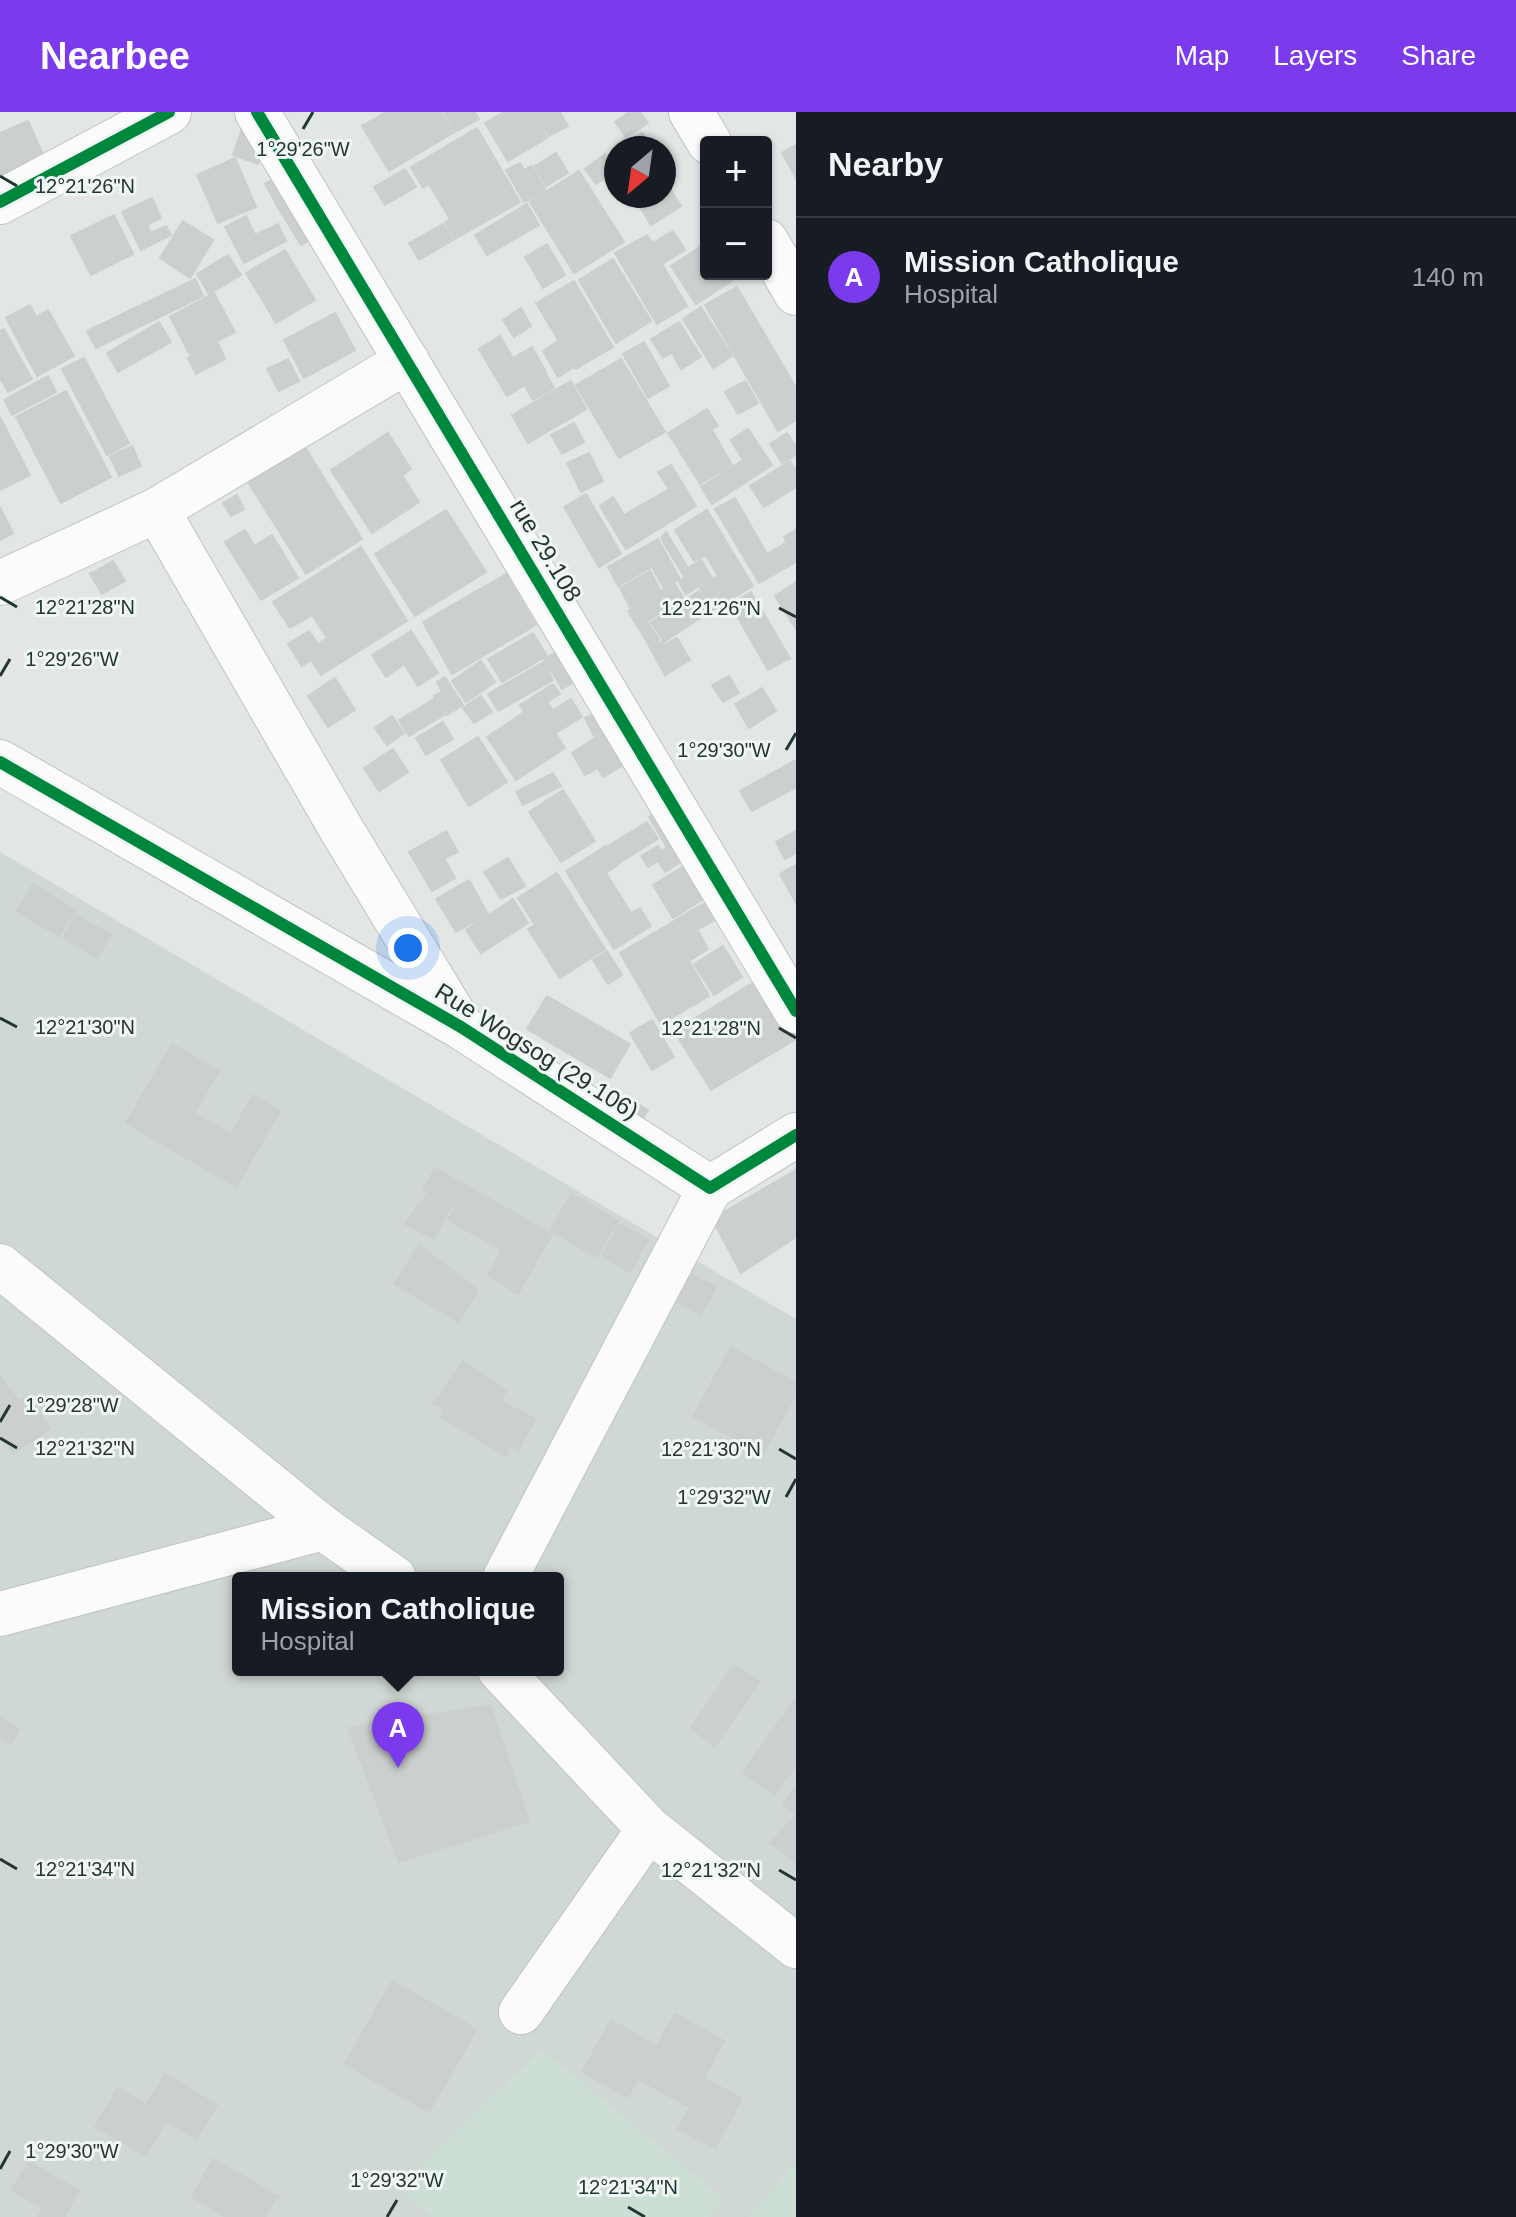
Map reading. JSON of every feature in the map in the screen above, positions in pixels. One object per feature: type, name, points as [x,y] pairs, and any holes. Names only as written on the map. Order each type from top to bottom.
[{"type":"street","points":[[0,202],[169,112]]},
{"type":"street","name":"rue 29.108","points":[[257,112],[796,1011]]},
{"type":"street","points":[[691,112],[705,136]]},
{"type":"street","points":[[772,251],[796,293]]},
{"type":"street","points":[[0,583],[157,510],[407,361]]},
{"type":"street","points":[[157,510],[340,827],[461,1027]]},
{"type":"street","name":"Rue Wogsog (29.106)","points":[[0,762],[461,1027],[710,1188]]},
{"type":"street","points":[[508,1572],[710,1188],[796,1135]]},
{"type":"street","points":[[0,1266],[323,1528],[385,1572]]},
{"type":"street","points":[[0,1614],[323,1528]]},
{"type":"street","points":[[506,1676],[649,1829],[796,1946]]},
{"type":"street","points":[[521,2012],[649,1829]]},
{"type":"shaded area","points":[[0,852],[796,1319],[796,2217],[0,2217]]},
{"type":"green space","points":[[542,2050],[724,2200],[708,2217],[433,2217],[398,2187]]},
{"type":"green space","points":[[796,2163],[796,2217],[749,2217]]},
{"type":"building","points":[[386,112],[441,112],[453,133],[389,171],[362,126]]},
{"type":"building","points":[[444,112],[475,112],[479,119],[455,132]]},
{"type":"building","points":[[504,112],[547,112],[536,118],[547,138],[508,161],[485,123]]},
{"type":"building","points":[[550,112],[560,112],[568,126],[549,136],[539,119]]},
{"type":"building","points":[[629,112],[640,112],[648,123],[625,136],[615,122]]},
{"type":"building","points":[[28,121],[45,159],[0,179],[0,133]]},
{"type":"building","points":[[243,125],[268,133],[258,164],[233,155]]},
{"type":"building","points":[[477,128],[520,202],[455,239],[445,222],[450,219],[429,184],[423,188],[411,167]]},
{"type":"building","points":[[796,145],[796,178],[782,153]]},
{"type":"building","points":[[556,153],[568,173],[546,186],[535,166]]},
{"type":"building","points":[[604,155],[604,178],[596,184],[585,169]]},
{"type":"building","points":[[235,158],[256,207],[218,223],[197,175]]},
{"type":"building","points":[[520,163],[524,170],[532,166],[546,191],[524,202],[506,170]]},
{"type":"building","points":[[405,169],[416,187],[385,205],[374,187]]},
{"type":"building","points":[[286,171],[297,190],[276,203],[265,184]]},
{"type":"building","points":[[579,171],[624,242],[574,273],[530,202]]},
{"type":"building","points":[[298,191],[323,232],[301,245],[276,204]]},
{"type":"building","points":[[152,198],[161,218],[147,225],[151,233],[166,226],[171,235],[141,250],[122,212]]},
{"type":"building","points":[[676,198],[681,206],[651,225],[640,208],[676,208]]},
{"type":"building","points":[[527,204],[539,225],[487,255],[475,235]]},
{"type":"building","points":[[114,215],[133,254],[91,275],[71,236]]},
{"type":"building","points":[[246,216],[255,235],[278,224],[286,241],[244,263],[225,227]]},
{"type":"building","points":[[183,221],[213,240],[190,278],[160,258]]},
{"type":"building","points":[[443,224],[453,240],[419,260],[409,243]]},
{"type":"building","points":[[673,231],[685,250],[662,264],[687,306],[657,324],[615,253],[647,235],[653,243]]},
{"type":"building","points":[[547,244],[565,275],[543,288],[525,257]]},
{"type":"building","points":[[700,247],[700,280],[733,280],[696,304],[671,266]]},
{"type":"building","points":[[285,250],[315,300],[276,323],[246,273]]},
{"type":"building","points":[[228,255],[241,275],[209,294],[197,274]]},
{"type":"building","points":[[613,259],[651,321],[616,343],[579,280]]},
{"type":"building","points":[[195,279],[203,296],[96,348],[87,331]]},
{"type":"building","points":[[574,281],[613,347],[576,369],[536,303]]},
{"type":"building","points":[[737,287],[796,388],[796,420],[778,431],[705,305]]},
{"type":"building","points":[[214,293],[235,332],[190,355],[170,317]]},
{"type":"building","points":[[30,305],[36,317],[48,310],[74,356],[37,376],[6,318]]},
{"type":"building","points":[[701,307],[732,356],[713,368],[683,319]]},
{"type":"building","points":[[521,308],[531,326],[514,337],[503,320]]},
{"type":"building","points":[[335,313],[355,350],[304,378],[284,340]]},
{"type":"building","points":[[159,322],[171,342],[118,372],[107,353]]},
{"type":"building","points":[[679,322],[701,357],[681,369],[672,353],[663,358],[651,339]]},
{"type":"building","points":[[4,329],[32,379],[8,392],[0,378],[0,331]]},
{"type":"building","points":[[500,336],[513,358],[532,347],[546,372],[507,396],[479,349]]},
{"type":"building","points":[[558,341],[574,367],[558,377],[543,351]]},
{"type":"building","points":[[644,342],[669,386],[648,398],[623,354]]},
{"type":"building","points":[[218,343],[225,359],[196,374],[188,358]]},
{"type":"building","points":[[84,358],[129,443],[107,455],[62,369]]},
{"type":"building","points":[[288,359],[299,381],[279,391],[267,369]]},
{"type":"building","points":[[621,359],[665,432],[619,458],[576,385]]},
{"type":"building","points":[[546,374],[554,388],[533,400],[525,386]]},
{"type":"building","points":[[48,376],[56,392],[12,415],[4,400]]},
{"type":"building","points":[[571,381],[586,409],[528,443],[512,415]]},
{"type":"building","points":[[745,381],[758,403],[738,414],[725,392]]},
{"type":"building","points":[[66,391],[111,477],[61,503],[16,417]]},
{"type":"building","points":[[707,409],[718,426],[680,451],[668,433]]},
{"type":"building","points":[[0,417],[30,475],[0,490]]},
{"type":"building","points":[[574,423],[584,442],[562,454],[551,435]]},
{"type":"building","points":[[748,429],[772,465],[712,504],[701,487],[743,460],[731,440]]},
{"type":"building","points":[[713,432],[732,465],[700,484],[680,452]]},
{"type":"building","points":[[388,433],[411,469],[402,475],[419,502],[372,533],[331,470]]},
{"type":"building","points":[[787,433],[796,446],[796,455],[782,463],[770,444]]},
{"type":"building","points":[[303,444],[362,539],[306,574],[246,479]]},
{"type":"building","points":[[132,446],[141,466],[119,476],[110,456]]},
{"type":"building","points":[[589,453],[603,481],[581,492],[567,463]]},
{"type":"building","points":[[790,461],[796,470],[796,487],[764,507],[750,486]]},
{"type":"building","points":[[671,465],[696,506],[626,549],[600,506],[613,497],[624,515],[669,489],[658,472]]},
{"type":"building","points":[[586,494],[621,554],[599,567],[564,507]]},
{"type":"building","points":[[237,495],[244,509],[231,516],[223,503]]},
{"type":"building","points":[[735,498],[767,554],[786,543],[796,562],[759,583],[715,509]]},
{"type":"building","points":[[0,507],[13,533],[0,540]]},
{"type":"building","points":[[446,510],[486,572],[415,616],[375,554]]},
{"type":"building","points":[[707,510],[753,586],[713,610],[700,588],[718,576],[706,555],[694,561],[675,530]]},
{"type":"building","points":[[245,530],[254,546],[272,535],[298,578],[261,600],[225,542]]},
{"type":"building","points":[[796,530],[796,559],[784,537]]},
{"type":"building","points":[[666,532],[688,568],[701,560],[712,578],[686,594],[679,582],[685,578],[661,538]]},
{"type":"building","points":[[658,539],[680,579],[664,588],[652,567],[618,586],[608,567]]},
{"type":"building","points":[[361,547],[407,621],[321,675],[311,660],[302,666],[288,644],[309,631],[318,644],[327,638],[312,615],[290,628],[273,602]]},
{"type":"building","points":[[113,561],[125,581],[102,594],[90,574]]},
{"type":"building","points":[[650,571],[661,591],[630,607],[620,588]]},
{"type":"building","points":[[506,574],[536,625],[452,674],[423,622]]},
{"type":"building","points":[[796,582],[796,629],[775,596]]},
{"type":"building","points":[[674,583],[684,599],[647,621],[659,640],[650,647],[628,611]]},
{"type":"building","points":[[699,591],[712,610],[664,642],[651,622]]},
{"type":"building","points":[[751,592],[790,658],[768,670],[730,604]]},
{"type":"building","points":[[411,631],[438,673],[418,686],[404,664],[386,677],[372,655]]},
{"type":"building","points":[[533,633],[547,656],[502,682],[488,659]]},
{"type":"building","points":[[677,638],[690,660],[665,675],[650,648]]},
{"type":"building","points":[[559,651],[576,681],[562,689],[544,659]]},
{"type":"building","points":[[481,661],[495,682],[466,702],[452,681]]},
{"type":"building","points":[[544,662],[553,680],[498,711],[488,694]]},
{"type":"building","points":[[729,676],[739,693],[723,702],[712,685]]},
{"type":"building","points":[[445,677],[463,705],[447,715],[434,696],[442,692],[437,682]]},
{"type":"building","points":[[335,678],[355,710],[328,727],[308,696]]},
{"type":"building","points":[[553,684],[560,694],[547,702],[553,710],[571,699],[582,717],[556,733],[553,729],[541,737],[520,705]]},
{"type":"building","points":[[762,688],[776,711],[749,728],[735,704]]},
{"type":"building","points":[[481,696],[492,712],[474,723],[463,708]]},
{"type":"building","points":[[434,699],[444,715],[409,736],[399,720]]},
{"type":"building","points":[[523,713],[540,739],[553,730],[565,748],[516,780],[487,737]]},
{"type":"building","points":[[596,713],[611,726],[594,736],[585,718]]},
{"type":"building","points":[[392,716],[404,733],[387,745],[375,728]]},
{"type":"building","points":[[443,722],[453,739],[426,755],[416,738]]},
{"type":"building","points":[[610,729],[630,761],[603,777],[598,768],[585,775],[572,753]]},
{"type":"building","points":[[478,737],[507,782],[469,806],[441,760]]},
{"type":"building","points":[[393,749],[408,772],[379,791],[364,768]]},
{"type":"building","points":[[796,760],[796,787],[752,811],[740,791]]},
{"type":"building","points":[[553,773],[561,786],[523,805],[516,792]]},
{"type":"building","points":[[563,790],[595,841],[561,862],[529,812]]},
{"type":"building","points":[[663,810],[679,839],[666,846],[649,817]]},
{"type":"building","points":[[647,822],[658,839],[619,863],[608,846]]},
{"type":"building","points":[[446,831],[458,852],[444,858],[455,878],[432,891],[409,852]]},
{"type":"building","points":[[796,831],[796,853],[785,859],[776,842]]},
{"type":"building","points":[[679,840],[689,857],[665,872],[658,861],[648,867],[641,856],[658,846],[661,851]]},
{"type":"building","points":[[606,846],[618,865],[606,873],[631,913],[640,908],[651,926],[614,949],[566,871]]},
{"type":"building","points":[[508,858],[525,886],[501,899],[484,872]]},
{"type":"building","points":[[692,861],[713,893],[673,918],[653,885]]},
{"type":"building","points":[[796,865],[796,903],[780,874]]},
{"type":"building","points":[[557,873],[605,949],[560,978],[528,929],[535,925],[518,898]]},
{"type":"building","points":[[469,880],[488,914],[456,932],[436,899]]},
{"type":"building","points":[[33,884],[75,910],[59,936],[16,911]]},
{"type":"building","points":[[513,899],[528,923],[481,953],[466,930]]},
{"type":"building","points":[[711,900],[720,917],[699,929],[689,912]]},
{"type":"building","points":[[688,913],[708,949],[689,961],[709,996],[661,1024],[620,953]]},
{"type":"building","points":[[76,915],[111,935],[97,958],[63,938]]},
{"type":"building","points":[[723,946],[742,977],[714,995],[694,964]]},
{"type":"building","points":[[607,951],[622,975],[608,984],[593,960]]},
{"type":"building","points":[[763,977],[796,1033],[796,1039],[711,1090],[674,1031]]},
{"type":"building","points":[[547,996],[630,1044],[610,1078],[527,1029]]},
{"type":"building","points":[[652,1020],[674,1057],[652,1070],[630,1033]]},
{"type":"building","points":[[172,1044],[219,1071],[194,1113],[231,1134],[253,1095],[280,1111],[236,1187],[126,1123]]},
{"type":"building","points":[[625,1096],[648,1110],[639,1125],[615,1112]]},
{"type":"building","points":[[435,1168],[552,1234],[518,1294],[488,1275],[502,1250],[448,1220],[455,1209],[423,1190]]},
{"type":"building","points":[[796,1170],[796,1237],[741,1273],[712,1219]]},
{"type":"building","points":[[427,1194],[450,1208],[434,1239],[405,1224]]},
{"type":"building","points":[[572,1194],[618,1221],[596,1257],[550,1230]]},
{"type":"building","points":[[620,1224],[648,1240],[630,1272],[602,1256]]},
{"type":"building","points":[[419,1245],[478,1290],[459,1322],[394,1284]]},
{"type":"building","points":[[652,1254],[716,1287],[701,1315],[638,1282]]},
{"type":"building","points":[[731,1347],[796,1383],[796,1394],[763,1454],[693,1416]]},
{"type":"building","points":[[463,1361],[506,1391],[500,1401],[535,1419],[518,1451],[510,1446],[506,1456],[441,1417],[445,1409],[434,1403]]},
{"type":"building","points":[[0,1375],[17,1399],[0,1410]]},
{"type":"building","points":[[28,1395],[50,1429],[13,1453],[0,1433],[0,1413]]},
{"type":"building","points":[[734,1665],[759,1682],[715,1746],[691,1728]]},
{"type":"building","points":[[796,1697],[796,1765],[775,1795],[743,1773]]},
{"type":"building","points":[[490,1705],[529,1821],[399,1862],[348,1728]]},
{"type":"building","points":[[0,1717],[19,1730],[10,1744],[0,1737]]},
{"type":"building","points":[[796,1786],[796,1814],[783,1804]]},
{"type":"building","points":[[796,1814],[796,1863],[771,1843]]},
{"type":"building","points":[[392,1981],[477,2029],[429,2112],[345,2064]]},
{"type":"building","points":[[675,2013],[724,2041],[704,2078],[742,2099],[715,2148],[678,2129],[690,2107],[638,2079],[628,2097],[582,2072],[611,2020],[657,2046]]},
{"type":"building","points":[[165,2074],[217,2105],[196,2139],[166,2121],[145,2156],[95,2127],[118,2088],[146,2105]]},
{"type":"building","points":[[213,2159],[278,2196],[265,2217],[226,2217],[192,2197]]},
{"type":"building","points":[[29,2162],[79,2191],[64,2216],[67,2217],[38,2217],[43,2208],[11,2190]]},
{"type":"cycle path","points":[[0,202],[169,112]]},
{"type":"cycle path","points":[[257,112],[796,1011]]},
{"type":"cycle path","points":[[0,762],[461,1027],[710,1188],[796,1135]]},
{"type":"place","name":"Mission Catholique","points":[[398,1768]]}]
